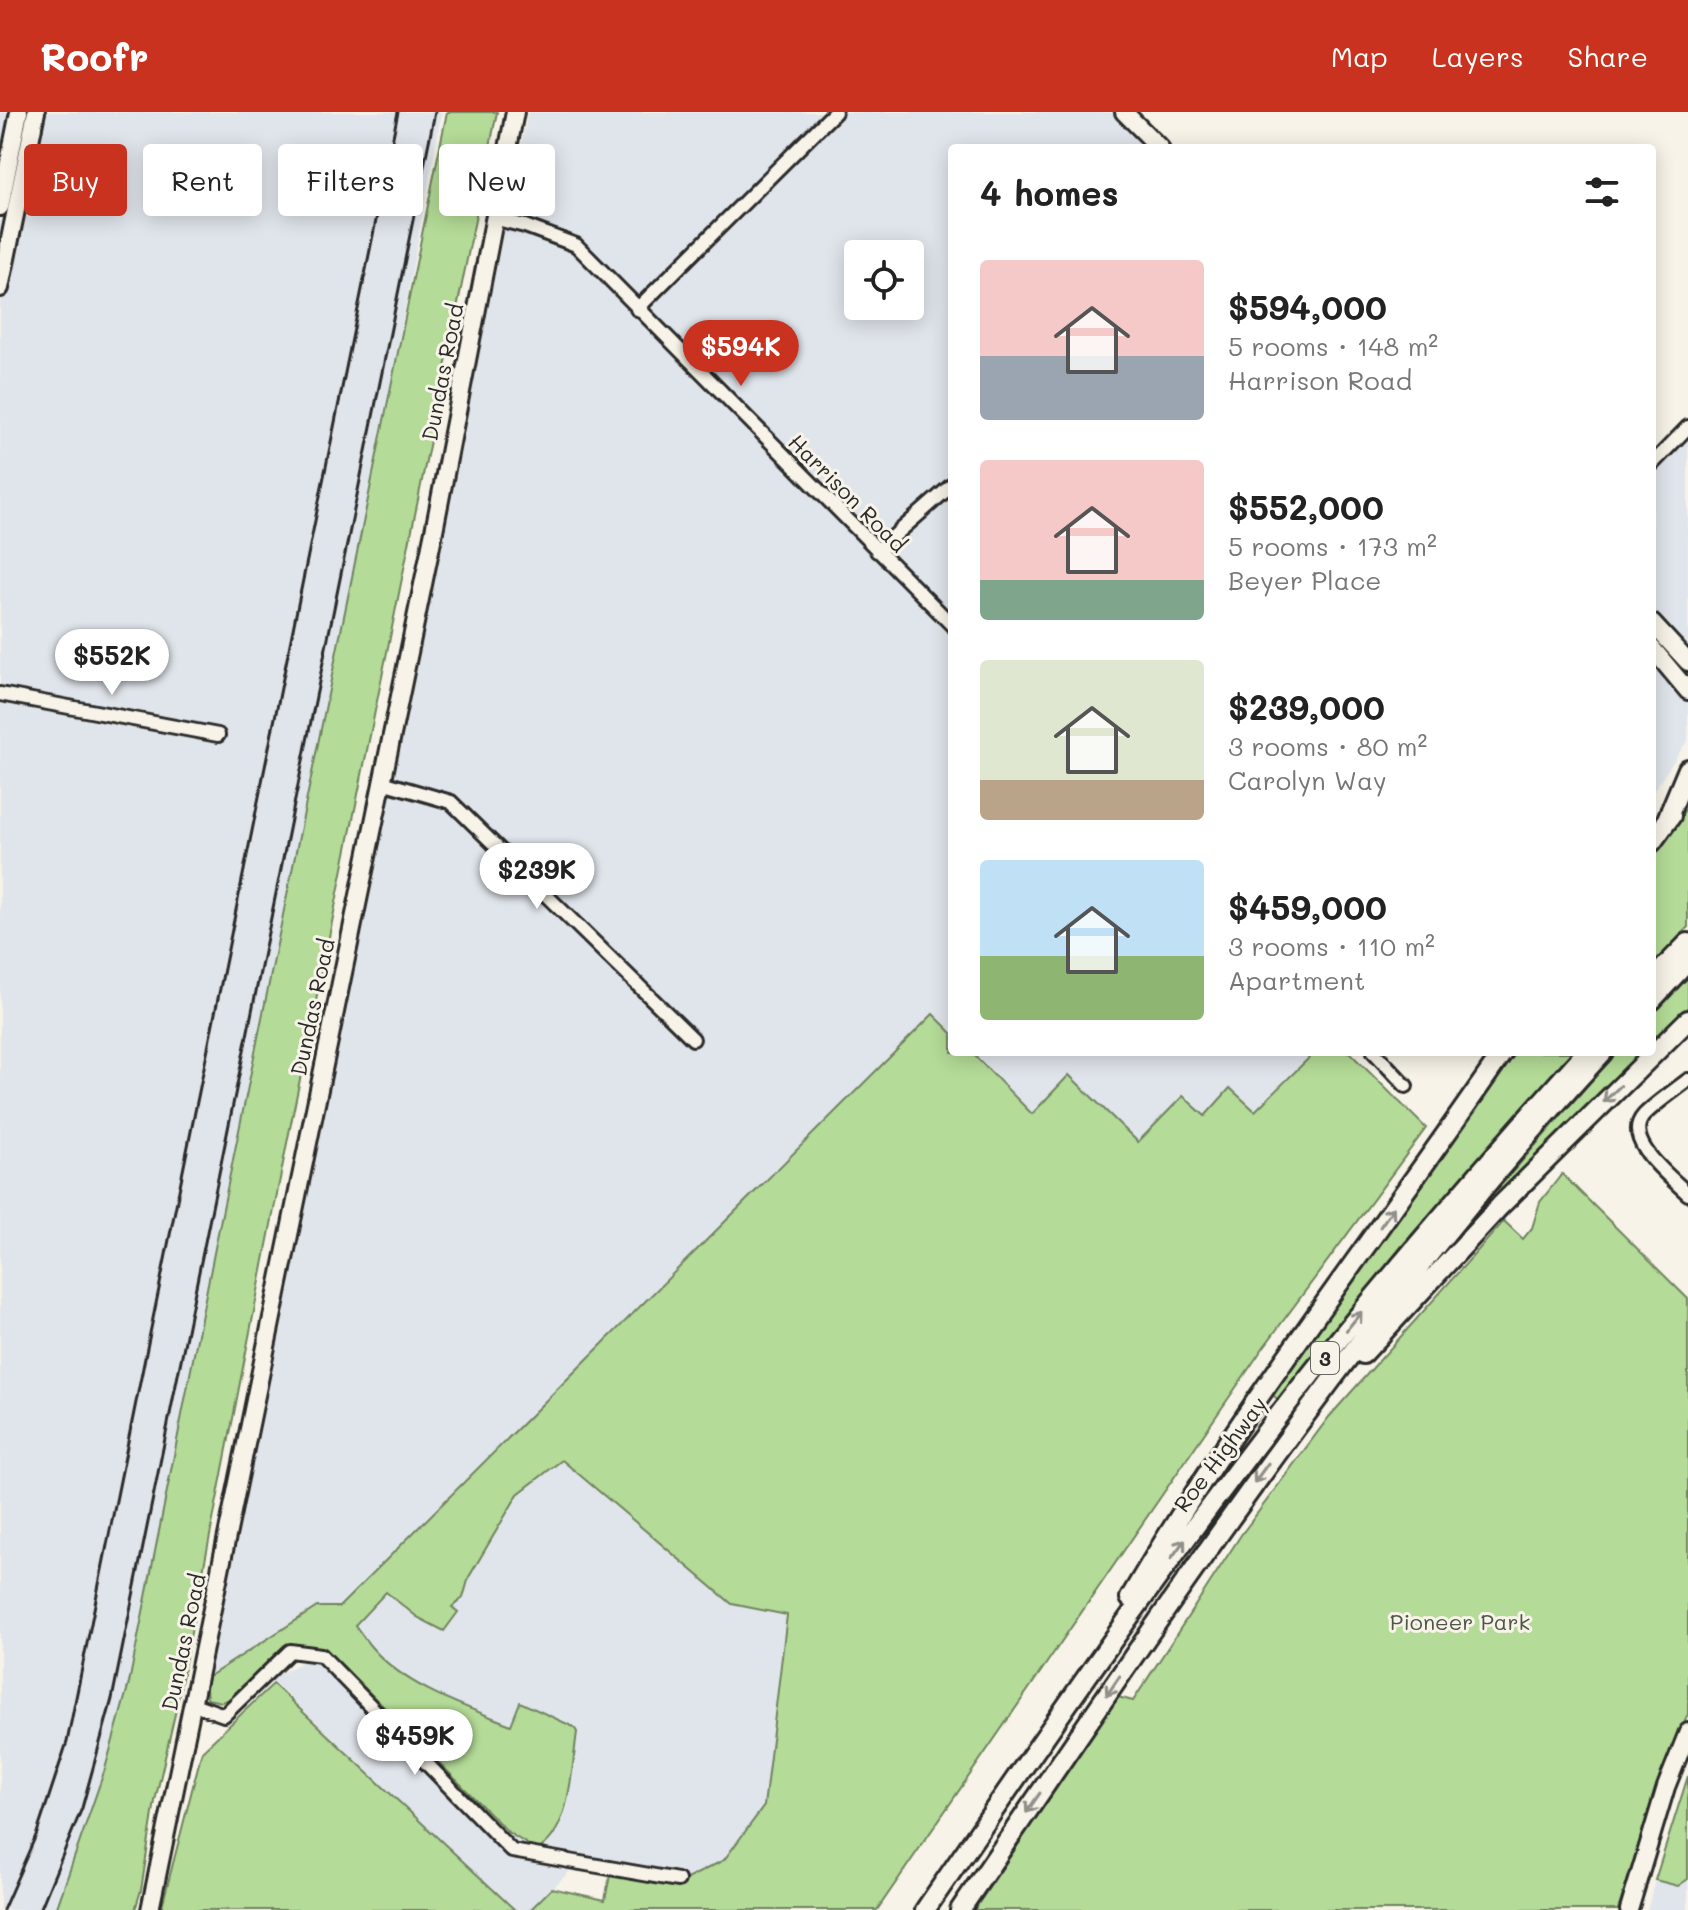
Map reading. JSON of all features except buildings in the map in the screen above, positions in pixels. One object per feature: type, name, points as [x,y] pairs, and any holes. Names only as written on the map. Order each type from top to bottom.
[{"type":"highway","points":[[1665,824],[1688,769]]},
{"type":"highway","points":[[1656,836],[1688,795]]},
{"type":"highway","points":[[1656,976],[1688,943]]},
{"type":"highway","points":[[1656,996],[1688,961]]},
{"type":"highway","points":[[1656,1051],[1688,1020]]},
{"type":"highway","points":[[1083,1680],[1196,1490],[1500,1056]]},
{"type":"highway","name":"Roe Highway","points":[[925,1910],[1083,1680],[1293,1397],[1441,1217],[1582,1056]]},
{"type":"highway","name":"Roe Highway","points":[[960,1910],[1207,1550],[1308,1410],[1453,1224],[1600,1056]]},
{"type":"highway","points":[[1308,1410],[1545,1160],[1651,1056]]},
{"type":"main road","points":[[0,288],[17,163],[19,112]]},
{"type":"main road","points":[[0,207],[36,112]]},
{"type":"main road","name":"Dundas Road","points":[[150,1910],[434,531],[515,112]]},
{"type":"main road","points":[[1124,112],[1156,144]]},
{"type":"main road","points":[[1656,627],[1688,662]]},
{"type":"main road","points":[[1656,653],[1688,691]]},
{"type":"main road","points":[[1629,1910],[1666,1787],[1688,1732]]},
{"type":"street","points":[[637,309],[835,112]]},
{"type":"street","name":"Harrison Road","points":[[493,218],[576,245],[948,621]]},
{"type":"street","points":[[1656,460],[1688,427]]},
{"type":"street","points":[[877,551],[948,489]]},
{"type":"street","points":[[0,694],[218,735]]},
{"type":"street","points":[[382,782],[451,802],[693,1039]]},
{"type":"street","points":[[1378,1056],[1406,1086]]},
{"type":"street","points":[[1688,1080],[1642,1117],[1638,1134],[1642,1148],[1688,1194]]},
{"type":"street","points":[[193,1704],[224,1715],[290,1651],[321,1655],[512,1851],[678,1880]]},
{"type":"shaded area","points":[[0,112],[442,112],[423,213],[423,144],[278,144],[278,216],[422,216],[360,547],[239,1125],[121,1723],[56,1910],[0,1910]]},
{"type":"shaded area","points":[[528,112],[1133,112],[1165,144],[948,144],[948,1029],[933,1015],[339,1608],[205,1679],[245,1497],[507,216],[555,216],[555,144],[521,144]]},
{"type":"shaded area","points":[[1688,426],[1688,740],[1656,787],[1656,459]]},
{"type":"shaded area","points":[[975,1056],[1311,1056],[1255,1111],[1205,1117],[1138,1143],[1070,1076],[1033,1114]]},
{"type":"shaded area","points":[[563,1458],[732,1604],[787,1615],[764,1807],[724,1860],[679,1883],[570,1871],[530,1910],[515,1910],[270,1679],[337,1644],[386,1592],[417,1617],[475,1569],[518,1494]]},
{"type":"shaded area","points":[[1688,1879],[1688,1910],[1647,1910],[1655,1880],[1678,1886]]},
{"type":"green space","points":[[447,112],[497,112],[490,144],[440,144]]},
{"type":"green space","points":[[439,151],[439,216],[476,216],[155,1801],[141,1890],[135,1910],[56,1910],[105,1769],[129,1683]]},
{"type":"green space","points":[[1688,806],[1688,927],[1656,962],[1656,849]]},
{"type":"green space","points":[[1688,973],[1688,1016],[1656,1045],[1656,1008]]},
{"type":"green space","points":[[933,1014],[948,1029],[948,1056],[975,1056],[1032,1114],[1069,1075],[1138,1142],[1183,1096],[1205,1116],[1230,1088],[1255,1111],[1311,1056],[1353,1056],[1426,1128],[1263,1348],[877,1910],[530,1910],[552,1888],[605,1900],[610,1875],[679,1883],[724,1860],[764,1806],[787,1615],[732,1604],[562,1460],[518,1494],[469,1577],[463,1598],[452,1607],[458,1612],[444,1631],[417,1617],[386,1592],[355,1625],[388,1663],[438,1695],[511,1725],[520,1702],[574,1727],[577,1732],[563,1814],[557,1829],[537,1850],[509,1833],[337,1660],[318,1649],[303,1645],[289,1647],[266,1663],[230,1699],[222,1702],[207,1699],[205,1679],[317,1607],[339,1607]]},
{"type":"green space","points":[[1506,1056],[1568,1056],[1401,1247],[1279,1400],[1268,1392]]},
{"type":"green space","points":[[1613,1056],[1645,1056],[1421,1278]]},
{"type":"green space","name":"Pioneer Park","points":[[1562,1174],[1688,1299],[1688,1714],[1656,1792],[1618,1910],[974,1910],[1118,1697],[1133,1701],[1241,1535],[1329,1417],[1504,1221],[1523,1239],[1532,1228],[1540,1202]]},
{"type":"green space","points":[[273,1684],[515,1910],[161,1910],[202,1751]]},
{"type":"green space","points":[[1688,1776],[1688,1879],[1678,1886],[1655,1880]]},
{"type":"railway","points":[[3,1910],[37,1833],[67,1742],[398,112]]},
{"type":"railway","points":[[40,1910],[82,1808],[112,1699],[435,112]]}]
